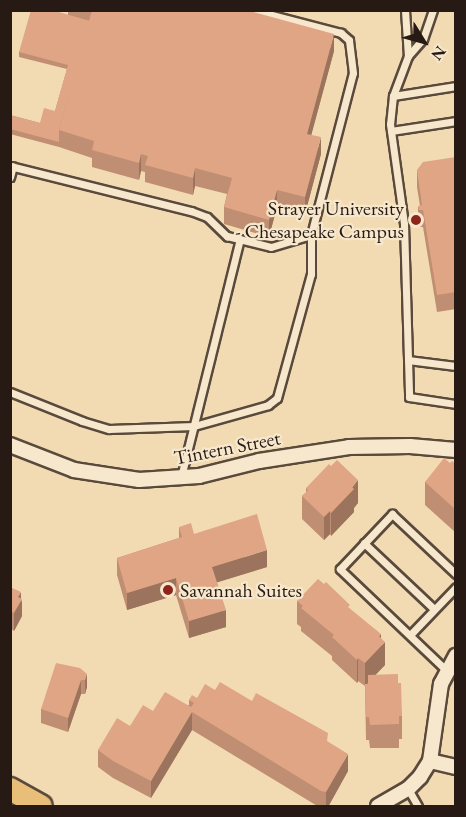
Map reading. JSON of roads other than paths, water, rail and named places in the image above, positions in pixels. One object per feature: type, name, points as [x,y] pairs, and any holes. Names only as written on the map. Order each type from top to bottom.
[{"type":"main road","points":[[10,789],[41,807]]},
{"type":"street","name":"Tintern Street","points":[[10,445],[74,470],[139,480],[181,477],[316,450],[410,446],[456,450]]},
{"type":"street","points":[[378,807],[408,789],[430,761],[441,684],[456,656]]},
{"type":"street","points":[[430,761],[456,767]]},
{"type":"lane","points":[[10,392],[82,421],[109,429],[194,426],[268,405],[278,398],[311,274],[311,235],[353,74],[349,40],[341,33],[253,10]]},
{"type":"lane","points":[[405,10],[408,56]]},
{"type":"lane","points":[[433,10],[423,39],[408,56],[393,96],[391,131],[404,224],[409,397],[456,404]]},
{"type":"lane","points":[[393,96],[456,86]]},
{"type":"lane","points":[[391,131],[456,121]]},
{"type":"lane","points":[[10,177],[12,166],[191,211],[207,217],[227,236],[271,247],[311,235]]},
{"type":"lane","points":[[181,477],[240,239]]},
{"type":"lane","points":[[408,360],[456,366]]},
{"type":"lane","points":[[447,671],[339,569],[392,514],[456,574]]},
{"type":"lane","points":[[364,543],[434,609]]},
{"type":"lane","points":[[410,635],[456,587]]},
{"type":"lane","points":[[408,789],[418,807]]},
{"type":"place","name":"Strayer University - Chesapeake Campus","points":[[416,220]]},
{"type":"place","name":"Savannah Suites","points":[[168,590]]}]
